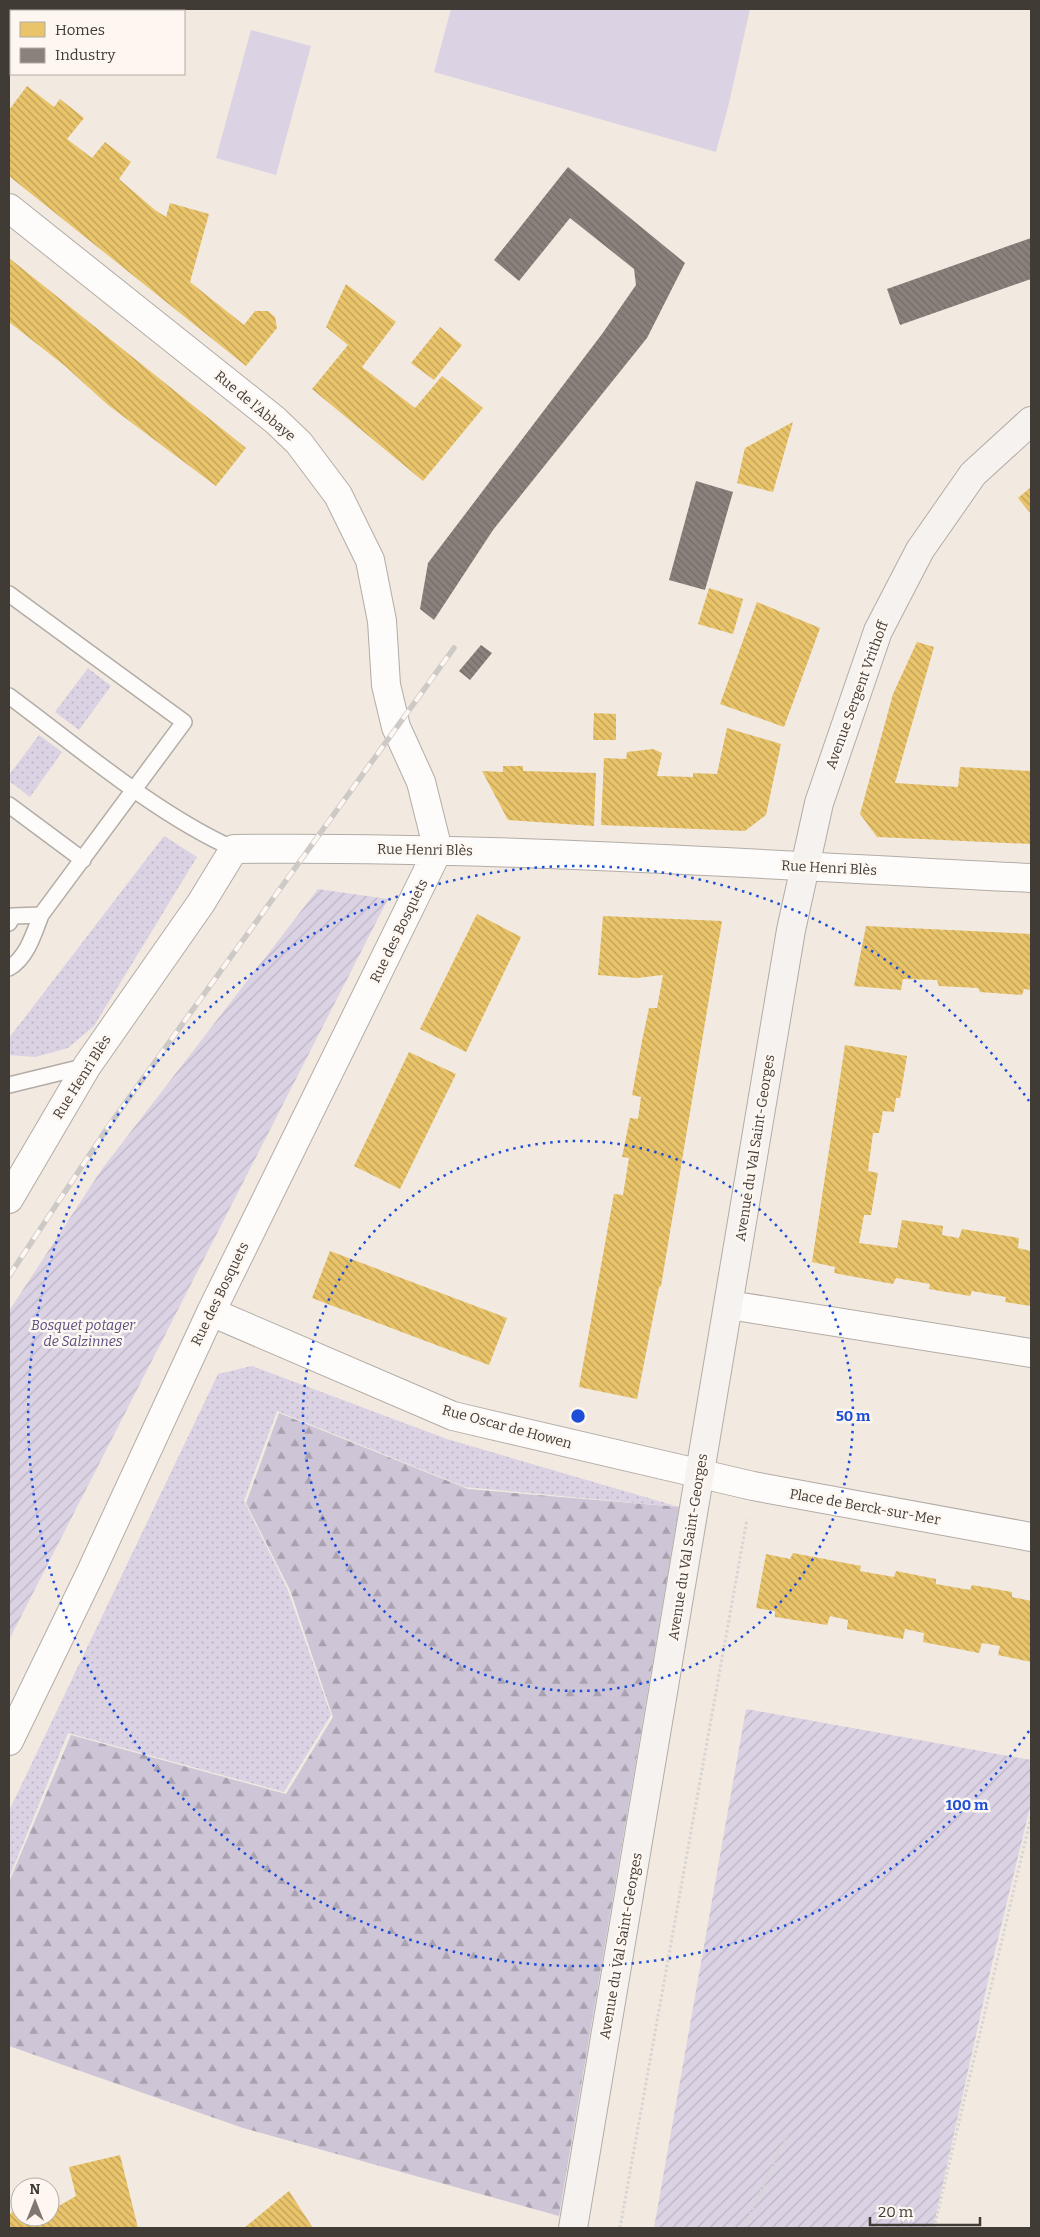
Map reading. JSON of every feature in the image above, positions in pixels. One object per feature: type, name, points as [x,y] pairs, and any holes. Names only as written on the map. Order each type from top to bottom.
[{"type":"main road","name":"Avenue Sergent Vrithoff","points":[[806,866],[819,803],[878,631],[920,550],[973,474],[1031,421]]},
{"type":"main road","name":"Avenue du Val Saint-Georges","points":[[573,2228],[791,930],[806,866]]},
{"type":"street","name":"Rue de l'Abbaye","points":[[9,208],[275,420],[299,443],[338,495],[370,560],[382,622],[386,685],[396,727],[421,782],[438,850]]},
{"type":"street","name":"Rue Henri Blès","points":[[9,1199],[87,1066],[201,903],[234,848],[438,850],[1031,878]]},
{"type":"street","name":"Rue des Bosquets","points":[[9,1741],[90,1574],[211,1312],[438,850]]},
{"type":"street","points":[[729,1304],[1031,1353]]},
{"type":"street","name":"Rue Oscar de Howen","points":[[211,1312],[453,1416],[700,1474]]},
{"type":"street","name":"Place de Berck-sur-Mer","points":[[700,1474],[753,1486],[1031,1537]]},
{"type":"lane","points":[[9,594],[184,722],[41,915],[29,945],[14,965],[9,968]]},
{"type":"lane","points":[[9,696],[135,789],[206,836],[234,848]]},
{"type":"lane","points":[[9,805],[83,860]]},
{"type":"lane","points":[[10,918],[41,915]]},
{"type":"lane","points":[[9,1085],[87,1066]]},
{"type":"path","points":[[620,2228],[753,1486]]},
{"type":"path","points":[[934,2228],[1031,1817]]},
{"type":"path","points":[[744,2228],[788,2133]]},
{"type":"green space","points":[[451,9],[750,9],[716,152],[434,72]]},
{"type":"green space","points":[[251,30],[311,46],[276,175],[216,158]]},
{"type":"green space","points":[[88,668],[111,686],[79,730],[55,712]]},
{"type":"green space","points":[[39,735],[62,752],[30,797],[9,781],[9,775]]},
{"type":"green space","points":[[164,836],[197,857],[94,1026],[68,1048],[35,1057],[9,1055],[9,1038]]},
{"type":"green space","name":"Bosquet potager de Salzinnes","points":[[318,889],[388,899],[9,1640],[9,1311],[102,1169]]},
{"type":"green space","points":[[252,1366],[447,1439],[679,1507],[465,1487],[277,1411],[244,1501],[287,1588],[331,1715],[284,1792],[68,1733],[9,1878],[9,1811],[218,1374]]},
{"type":"green space","points":[[279,1413],[468,1489],[679,1507],[559,2216],[243,2128],[9,2046],[9,1882],[71,1735],[286,1794],[333,1717],[290,1590],[246,1503]]},
{"type":"green space","points":[[746,1709],[1031,1760],[1031,1803],[991,1968],[933,2228],[654,2228]]},
{"type":"building: Homes","points":[[9,9],[34,9],[10,10],[9,40]]},
{"type":"building: Homes","points":[[27,86],[54,107],[60,99],[84,118],[67,139],[92,158],[105,142],[131,162],[119,179],[155,210],[166,217],[170,203],[209,214],[190,282],[244,325],[255,311],[268,311],[275,317],[277,328],[246,366],[9,176],[9,110]]},
{"type":"building: Homes","points":[[9,258],[246,448],[216,486],[108,405],[65,366],[9,322]]},
{"type":"building: Homes","points":[[346,284],[396,322],[362,367],[415,408],[442,376],[483,408],[423,481],[312,389],[348,345],[326,327]]},
{"type":"building: Homes","points":[[440,327],[462,345],[434,380],[411,363]]},
{"type":"building: Homes","points":[[793,422],[773,492],[737,483],[745,448]]},
{"type":"building: Homes","points":[[1031,487],[1031,514],[1018,498]]},
{"type":"building: Homes","points":[[709,588],[743,599],[733,634],[698,624]]},
{"type":"building: Homes","points":[[757,602],[820,628],[784,727],[720,704]]},
{"type":"building: Homes","points":[[917,642],[934,647],[895,783],[958,787],[960,767],[1031,771],[1031,844],[877,837],[860,814],[893,694]]},
{"type":"building: Homes","points":[[594,713],[616,714],[616,740],[593,740]]},
{"type":"building: Homes","points":[[727,728],[781,744],[766,815],[745,831],[601,825],[604,758],[626,759],[627,752],[653,749],[662,753],[657,776],[693,777],[693,773],[717,774]]},
{"type":"building: Homes","points":[[503,766],[523,766],[523,771],[596,773],[594,826],[508,820],[482,771],[503,772]]},
{"type":"building: Homes","points":[[477,914],[521,937],[466,1052],[420,1029]]},
{"type":"building: Homes","points":[[603,916],[722,921],[661,1286],[659,1287],[637,1399],[579,1387],[614,1194],[623,1195],[629,1158],[622,1157],[630,1118],[638,1119],[641,1097],[632,1095],[642,1041],[649,1008],[657,1008],[663,975],[637,978],[598,975]]},
{"type":"building: Homes","points":[[866,926],[1031,934],[1031,990],[1024,989],[1022,995],[980,992],[978,988],[939,986],[937,980],[903,979],[901,990],[854,986]]},
{"type":"building: Homes","points":[[845,1045],[907,1056],[900,1098],[896,1098],[894,1112],[883,1111],[879,1133],[873,1133],[868,1171],[878,1173],[871,1215],[864,1215],[859,1243],[897,1248],[902,1220],[943,1226],[942,1235],[959,1238],[962,1229],[1019,1238],[1018,1248],[1031,1251],[1031,1306],[1005,1302],[1006,1297],[972,1291],[970,1296],[929,1289],[930,1284],[896,1278],[893,1284],[834,1273],[835,1267],[812,1262]]},
{"type":"building: Homes","points":[[409,1052],[456,1074],[400,1189],[354,1166]]},
{"type":"building: Homes","points":[[330,1251],[507,1318],[489,1365],[312,1298]]},
{"type":"building: Homes","points":[[793,1553],[861,1566],[860,1571],[894,1577],[896,1571],[936,1579],[936,1584],[970,1590],[972,1585],[1012,1592],[1012,1597],[1031,1601],[1031,1662],[998,1655],[1000,1646],[982,1643],[979,1653],[923,1642],[924,1633],[905,1629],[903,1639],[847,1629],[848,1620],[830,1616],[827,1625],[775,1617],[775,1611],[756,1608],[766,1554],[790,1559]]},
{"type":"building: Homes","points":[[120,2155],[138,2228],[9,2228],[10,2214],[10,2227],[60,2227],[60,2205],[76,2196],[69,2167]]},
{"type":"building: Homes","points":[[289,2191],[313,2228],[244,2228]]},
{"type":"building: Industry","points":[[568,167],[685,263],[647,338],[493,530],[434,620],[420,609],[428,563],[602,334],[636,285],[634,269],[570,218],[519,281],[494,260]]},
{"type":"building: Industry","points":[[1031,238],[1031,279],[900,325],[887,289]]},
{"type":"building: Industry","points":[[696,481],[733,492],[705,590],[669,580]]},
{"type":"building: Industry","points":[[481,645],[492,653],[470,680],[459,671]]},
{"type":"railway","points":[[9,1276],[108,1127],[454,648]]}]
